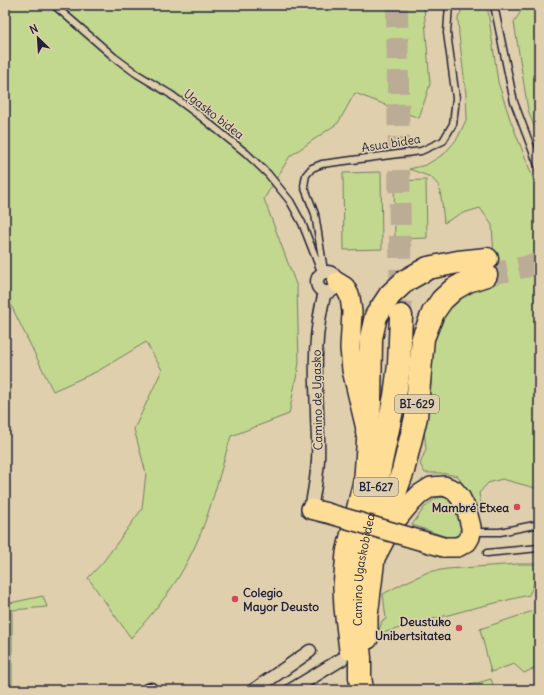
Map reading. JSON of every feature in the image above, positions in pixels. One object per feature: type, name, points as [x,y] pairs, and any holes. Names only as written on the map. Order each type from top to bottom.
[{"type":"highway","name":"BI-629","points":[[367,433],[370,404],[371,338],[376,316],[390,295],[404,281],[428,268],[458,262],[486,267],[468,281],[454,289],[442,300],[433,313],[423,338],[416,417],[403,471],[387,515],[375,558]]},
{"type":"highway","name":"Camino Ugaskobidea","points":[[360,677],[357,630],[359,566],[395,396],[399,365],[401,316]]},
{"type":"main road","points":[[327,280],[345,287],[350,297],[352,312],[350,348],[352,370],[367,433]]},
{"type":"main road","name":"BI-629","points":[[360,677],[347,632],[343,587],[346,553],[364,477],[367,433]]},
{"type":"main road","points":[[319,511],[443,547],[458,547],[467,542],[471,532],[467,511],[460,497],[454,490],[444,486],[431,487],[420,494],[393,524],[375,558]]},
{"type":"main road","name":"BI-629","points":[[360,677],[375,558]]},
{"type":"street","name":"Camino de Ugasko","points":[[319,511],[315,488],[318,459],[315,357],[318,325],[327,280]]},
{"type":"street","points":[[254,690],[310,651]]},
{"type":"street","points":[[291,690],[360,677]]},
{"type":"lane","name":"Ugasko bidea","points":[[54,5],[114,57],[137,74],[176,98],[246,153],[268,174],[290,201],[302,222],[327,280]]},
{"type":"lane","name":"Asua bidea","points":[[327,280],[315,214],[304,186],[306,175],[312,168],[322,164],[421,151],[443,141],[453,124],[456,98],[447,33],[449,5]]},
{"type":"lane","points":[[494,5],[514,102],[539,168]]},
{"type":"lane","points":[[471,532],[500,532],[539,524]]},
{"type":"lane","points":[[487,553],[539,548]]},
{"type":"green space","points":[[5,5],[425,5],[430,84],[419,118],[355,93],[338,123],[290,156],[264,199],[297,287],[299,363],[289,414],[231,436],[212,502],[194,549],[168,593],[154,612],[131,638],[88,578],[103,562],[142,509],[146,473],[134,429],[162,370],[146,342],[98,371],[53,391],[5,293]]},
{"type":"green space","points":[[464,5],[483,5],[488,11],[498,82],[510,119],[539,191],[539,489],[502,479],[488,483],[479,493],[482,511],[474,504],[458,476],[440,473],[425,473],[420,464],[426,449],[424,430],[431,384],[431,355],[436,330],[444,311],[455,299],[495,273],[492,225],[480,208],[460,214],[444,223],[439,186],[431,177],[409,169],[426,165],[444,154],[457,139],[467,118],[458,18]]},
{"type":"green space","points":[[525,5],[539,5],[539,139],[528,110],[514,22]]},
{"type":"green space","points":[[381,172],[382,249],[344,250],[343,173]]},
{"type":"green space","points":[[426,180],[427,238],[395,239],[394,181]]},
{"type":"green space","points":[[446,497],[455,508],[462,525],[458,535],[450,538],[412,525],[424,508],[436,498]]},
{"type":"green space","points":[[539,564],[539,576],[529,595],[378,634],[382,621],[386,619],[383,594],[402,584],[428,572],[447,569]]},
{"type":"green space","points":[[43,596],[47,607],[12,610],[12,690],[5,690],[5,604]]},
{"type":"green space","points":[[539,609],[539,666],[524,673],[514,664],[491,672],[480,629]]},
{"type":"green space","points":[[491,679],[495,690],[453,690]]},
{"type":"tunnel","points":[[397,5],[401,316]]},
{"type":"tunnel","points":[[486,275],[539,264]]},
{"type":"place","name":"Mambré Etxea","points":[[517,507]]},
{"type":"place","name":"Colegio Mayor Deusto","points":[[235,599]]},
{"type":"place","name":"Deustuko Unibertsitatea","points":[[459,628]]}]
